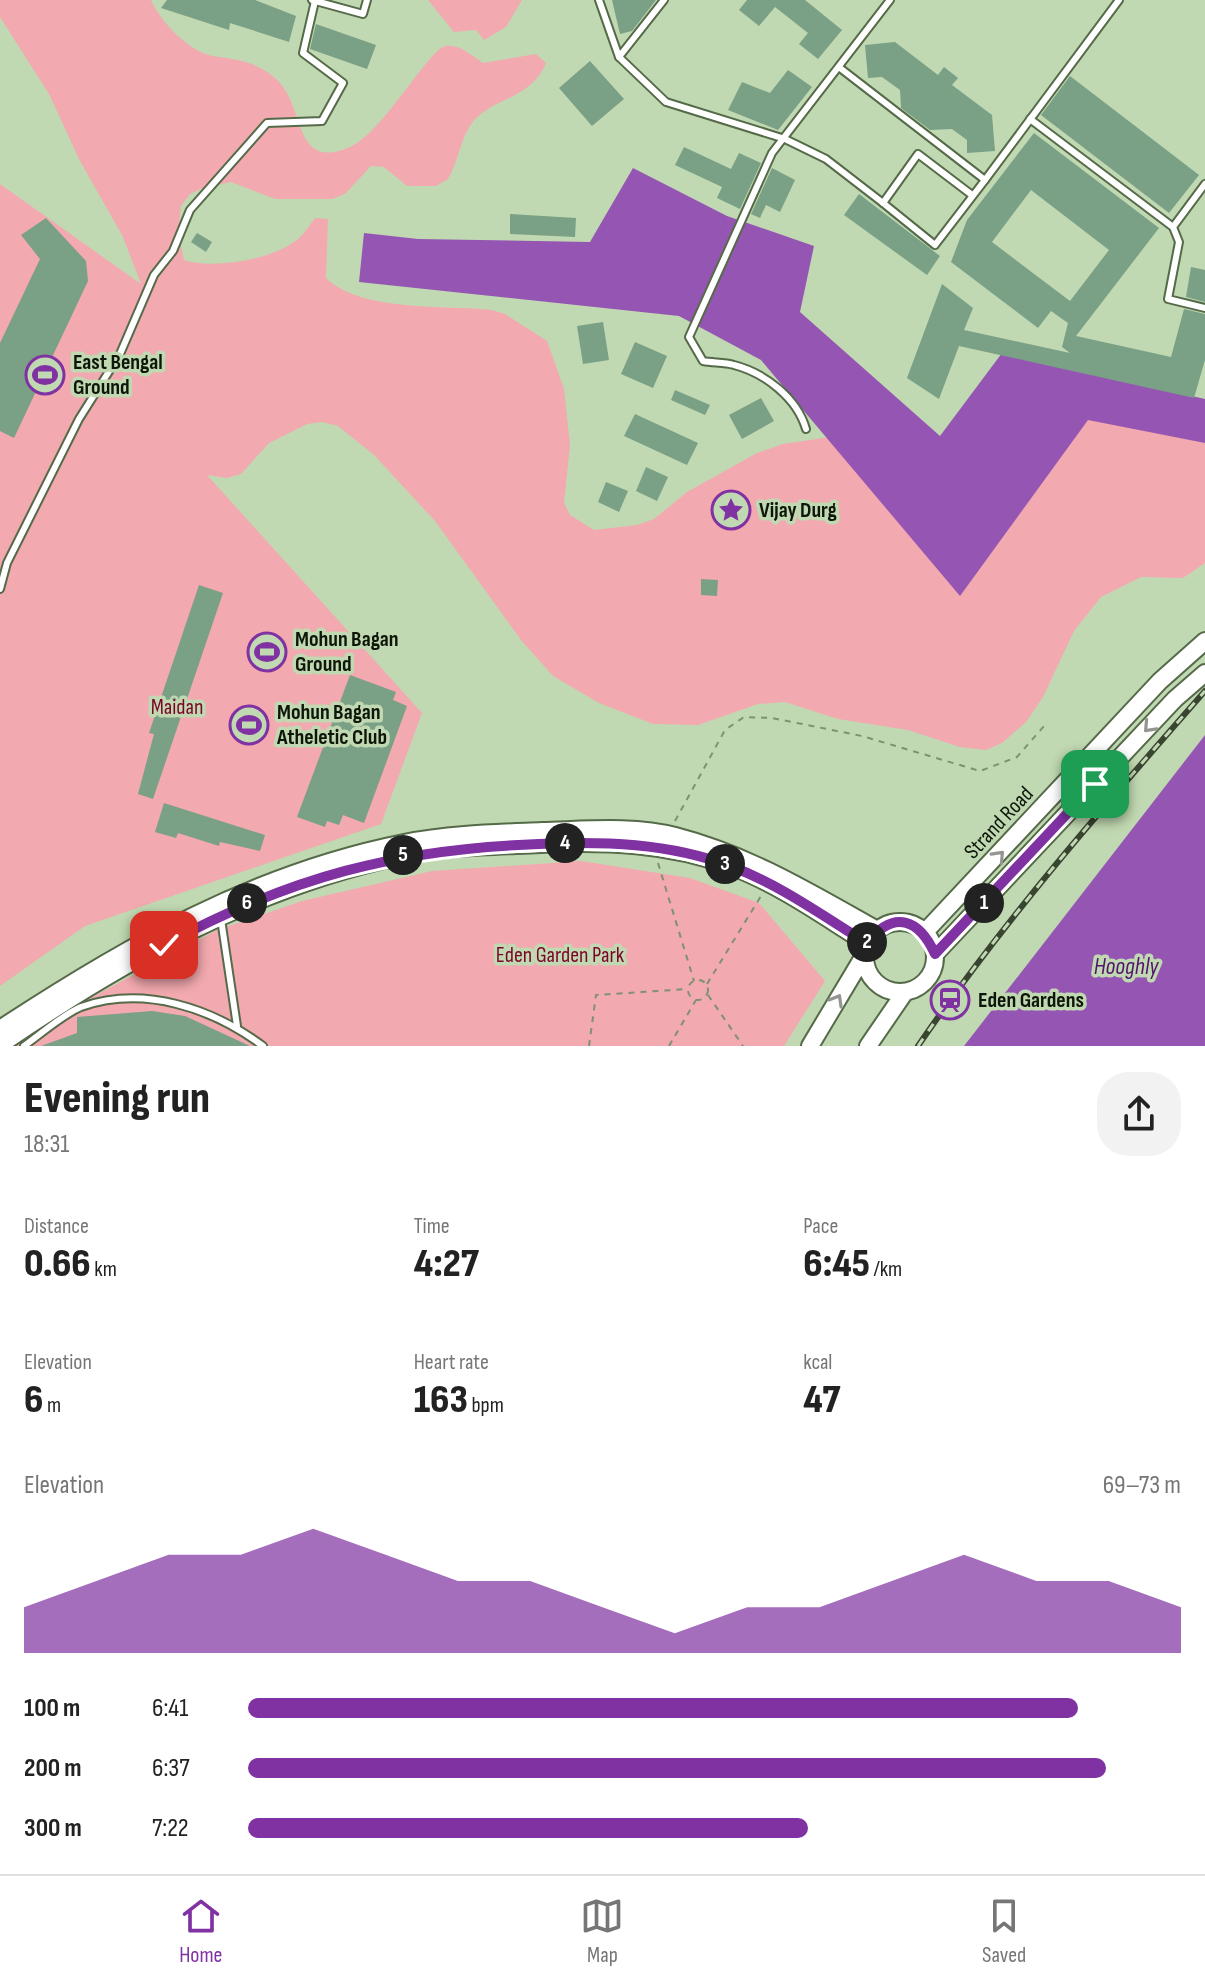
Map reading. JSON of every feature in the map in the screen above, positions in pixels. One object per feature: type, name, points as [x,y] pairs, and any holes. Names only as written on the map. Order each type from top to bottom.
[{"type":"main road","name":"Strand Road","points":[[925,932],[1160,681],[1205,641]]},
{"type":"main road","name":"Strand Road","points":[[935,954],[1175,699],[1205,673]]},
{"type":"main road","points":[[1160,681],[1175,699]]},
{"type":"main road","points":[[0,1029],[100,963],[220,901],[317,864],[406,842],[484,834],[592,830],[671,835],[738,855],[870,942]]},
{"type":"main road","points":[[0,1045],[76,1002],[99,981],[221,914],[306,882],[404,855],[487,846],[591,842],[653,847],[729,865],[769,883],[870,942]]},
{"type":"main road","points":[[810,1046],[870,942],[886,925],[907,922],[925,932],[935,954],[932,972],[921,986],[905,992],[884,989],[869,974],[870,942]]},
{"type":"main road","points":[[868,1046],[905,992]]},
{"type":"lane","points":[[0,589],[7,563],[79,419],[120,354],[154,275],[173,251],[190,210],[267,123],[322,121],[332,105],[343,83],[303,53],[314,0],[363,14],[367,0]]},
{"type":"lane","points":[[599,0],[619,57],[666,102],[785,139],[826,159],[935,245],[1119,0]]},
{"type":"lane","points":[[619,57],[664,0]]},
{"type":"lane","points":[[806,429],[802,413],[767,378],[732,364],[703,361],[689,337],[772,153],[840,68],[886,1]]},
{"type":"lane","points":[[840,68],[985,180]]},
{"type":"lane","points":[[1030,119],[1173,227],[1179,242],[1168,299],[1205,308]]},
{"type":"lane","points":[[883,203],[918,154],[972,195]]},
{"type":"lane","points":[[1173,227],[1205,184]]},
{"type":"lane","points":[[221,914],[237,1026]]},
{"type":"lane","points":[[99,981],[110,1001]]},
{"type":"lane","points":[[24,1046],[76,1002],[145,999],[192,1006],[237,1026],[263,1046]]},
{"type":"path","points":[[688,795],[725,730],[744,717],[772,718],[862,736],[980,771],[1017,757],[1044,726]]},
{"type":"path","points":[[653,847],[694,981]]},
{"type":"path","points":[[743,1046],[708,994],[707,984],[769,883]]},
{"type":"path","points":[[694,981],[707,984]]},
{"type":"path","points":[[589,1046],[596,995],[688,989],[694,981]]},
{"type":"path","points":[[688,989],[696,1000]]},
{"type":"path","points":[[669,1046],[696,1000],[708,994]]},
{"type":"green space","name":"Maidan","points":[[0,0],[151,0],[168,26],[194,49],[253,65],[275,78],[292,104],[302,132],[318,151],[331,152],[350,147],[363,139],[377,126],[428,61],[446,46],[461,49],[483,63],[536,54],[546,63],[539,75],[520,92],[478,117],[467,132],[448,179],[436,186],[407,186],[384,167],[371,166],[346,193],[333,199],[275,199],[231,182],[190,194],[181,206],[178,233],[184,260],[227,263],[276,252],[299,238],[315,218],[328,219],[326,278],[341,289],[382,302],[492,310],[505,314],[547,341],[564,389],[570,445],[564,503],[570,515],[594,530],[637,525],[654,519],[687,492],[757,453],[783,444],[850,434],[916,458],[979,418],[1205,416],[1205,563],[1183,578],[1141,577],[1101,597],[1074,631],[1043,697],[1026,722],[1002,743],[986,750],[960,747],[908,730],[838,719],[785,702],[758,704],[698,725],[653,724],[599,703],[553,676],[521,640],[435,521],[374,455],[338,426],[322,422],[307,424],[269,443],[241,474],[227,478],[207,475],[422,713],[381,824],[85,926],[0,986],[0,184],[141,284],[123,237],[80,161],[49,94],[0,17]]},
{"type":"green space","points":[[428,0],[522,0],[506,27],[484,40],[476,30],[454,32]]},
{"type":"green space","name":"Eden Garden Park","points":[[581,861],[690,878],[759,903],[825,981],[784,1046],[13,1046],[85,1001],[217,930],[302,901],[432,871]]},
{"type":"water","points":[[633,168],[727,216],[814,246],[800,312],[940,436],[1002,353],[1205,399],[1205,443],[1088,420],[960,596],[761,360],[679,316],[359,282],[364,233],[418,239],[590,242]]},
{"type":"water","name":"Hooghly","points":[[1205,735],[1205,1046],[964,1046]]},
{"type":"building","points":[[167,0],[255,0],[296,16],[289,42],[230,23],[229,30],[161,8]]},
{"type":"building","points":[[612,0],[656,0],[632,31],[620,34]]},
{"type":"building","points":[[747,0],[805,0],[842,30],[818,59],[799,44],[808,33],[775,7],[759,26],[739,10]]},
{"type":"building","points":[[316,24],[376,45],[367,69],[310,49]]},
{"type":"building","points":[[895,42],[938,75],[944,67],[958,78],[952,85],[992,115],[995,151],[967,153],[967,140],[952,129],[930,130],[901,108],[900,90],[882,77],[868,78],[865,45]]},
{"type":"building","points":[[590,61],[624,99],[592,126],[559,88]]},
{"type":"building","points":[[788,70],[812,87],[778,130],[728,110],[742,82],[770,93]]},
{"type":"building","points":[[1070,76],[1199,175],[1169,213],[1041,115]]},
{"type":"building","points":[[1034,133],[1159,228],[1076,336],[1171,357],[1184,309],[1205,314],[1205,360],[1194,398],[959,346],[939,399],[907,378],[942,284],[973,308],[964,330],[1070,353],[1062,347],[1068,323],[1051,311],[1038,328],[951,262],[967,220]],"holes":[[[1031,190],[1109,250],[1070,301],[992,242]]]},
{"type":"building","points":[[684,147],[731,169],[739,153],[761,163],[740,209],[717,198],[722,187],[675,165]]},
{"type":"building","points":[[772,168],[795,180],[780,212],[766,205],[760,218],[751,214]]},
{"type":"building","points":[[859,194],[940,256],[927,275],[844,215]]},
{"type":"building","points":[[510,214],[576,218],[575,237],[510,234]]},
{"type":"building","points":[[46,218],[86,261],[88,281],[14,438],[0,431],[0,343],[40,259],[21,235]]},
{"type":"building","points":[[197,233],[212,242],[206,252],[191,242]]},
{"type":"building","points":[[1191,267],[1205,270],[1205,302],[1186,297]]},
{"type":"building","points":[[603,322],[609,360],[583,364],[577,326]]},
{"type":"building","points":[[635,342],[667,356],[653,388],[621,374]]},
{"type":"building","points":[[675,390],[710,405],[705,415],[671,400]]},
{"type":"building","points":[[761,398],[774,421],[742,439],[729,415]]},
{"type":"building","points":[[635,414],[698,443],[687,465],[624,436]]},
{"type":"building","points":[[646,467],[668,477],[657,501],[636,491]]},
{"type":"building","points":[[606,482],[628,491],[619,512],[598,502]]},
{"type":"building","points":[[701,579],[718,580],[717,596],[701,595]]},
{"type":"building","points":[[199,585],[223,593],[153,799],[138,794],[154,734],[149,733]]},
{"type":"building","points":[[350,675],[396,692],[393,700],[407,706],[364,823],[343,815],[339,825],[327,821],[325,827],[297,817]]},
{"type":"building","points":[[164,803],[265,835],[260,851],[220,842],[219,846],[178,833],[176,838],[155,832]]},
{"type":"building","points":[[152,1011],[185,1016],[250,1046],[41,1046],[77,1033],[77,1017]]},
{"type":"railway","points":[[918,1046],[1020,908],[1205,691]]},
{"type":"place","name":"East Bengal Ground","points":[[45,375]]},
{"type":"place","name":"Vijay Durg","points":[[731,510]]},
{"type":"place","name":"Mohun Bagan Ground","points":[[267,652]]},
{"type":"place","name":"Mohun Bagan Atheletic Club","points":[[249,725]]},
{"type":"place","name":"Eden Gardens","points":[[950,1000]]},
{"type":"route","points":[[164,945],[226,911],[277,891],[404,855],[487,846],[591,842],[667,849],[729,865],[769,883],[867,943],[877,930],[886,925],[907,922],[925,932],[935,954],[1095,784]]}]
